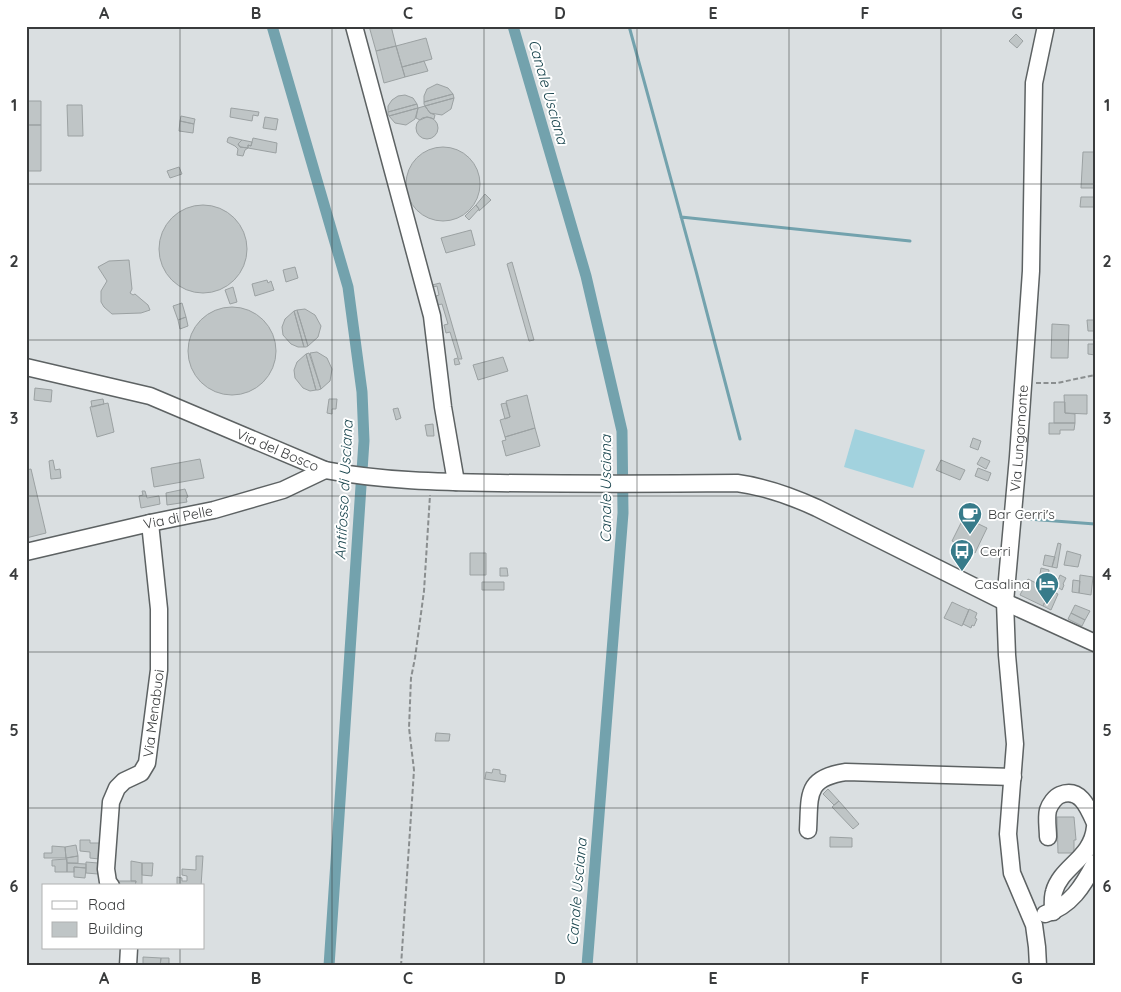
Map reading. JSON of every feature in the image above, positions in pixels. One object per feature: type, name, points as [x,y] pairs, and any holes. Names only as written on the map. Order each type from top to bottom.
[{"type":"street","points":[[354,26],[432,316],[443,407],[456,482]]},
{"type":"street","name":"Via Lungomonte","points":[[1038,966],[1034,925],[1012,873],[1008,834],[1015,744],[1007,655],[1005,602],[1031,271],[1034,83],[1046,26]]},
{"type":"street","name":"Via del Bosco","points":[[26,367],[150,396],[325,470],[350,475],[456,482],[570,484],[737,483],[758,486],[788,495],[1005,602],[1095,643]]},
{"type":"street","name":"Via di Pelle","points":[[26,552],[214,510],[283,490],[325,470]]},
{"type":"street","name":"Via Menabuoi","points":[[110,884],[106,869],[111,802],[117,788],[124,781],[140,773],[148,763],[159,670],[159,609],[150,523]]},
{"type":"street","points":[[808,830],[810,794],[818,781],[829,774],[846,772],[1013,777]]},
{"type":"street","points":[[1048,837],[1048,810],[1056,797],[1067,792],[1083,800],[1095,823]]},
{"type":"street","points":[[1053,912],[1053,892],[1059,881],[1086,852],[1094,837],[1095,827]]},
{"type":"street","points":[[1031,918],[1053,912],[1070,901],[1085,883],[1095,864]]},
{"type":"street","points":[[128,966],[129,950]]},
{"type":"path","points":[[1023,383],[1057,383],[1095,375]]},
{"type":"path","points":[[401,966],[414,770],[409,728],[411,678],[424,591],[431,480]]},
{"type":"shaded area","points":[[855,429],[925,450],[913,488],[844,467]]},
{"type":"building","points":[[369,26],[391,26],[396,46],[376,51]]},
{"type":"building","points":[[1016,34],[1023,41],[1017,48],[1009,41]]},
{"type":"building","points":[[426,38],[432,59],[402,67],[396,46]]},
{"type":"building","points":[[396,46],[405,77],[384,83],[376,51]]},
{"type":"building","points":[[424,61],[428,71],[405,77],[402,67]]},
{"type":"building","points":[[437,84],[448,88],[453,94],[424,102],[427,89]]},
{"type":"building","points":[[453,94],[454,98],[425,106],[424,104],[424,102]]},
{"type":"building","points":[[405,95],[413,98],[417,104],[388,112],[388,106],[392,100],[398,96]]},
{"type":"building","points":[[454,98],[451,109],[442,115],[430,113],[425,106]]},
{"type":"building","points":[[26,101],[41,101],[41,125],[26,125]]},
{"type":"building","points":[[417,104],[418,108],[389,116],[388,114],[388,112]]},
{"type":"building","points":[[67,105],[82,105],[83,136],[68,136]]},
{"type":"building","points":[[425,106],[430,113],[435,115],[434,119],[427,117],[420,120],[416,118],[418,108]]},
{"type":"building","points":[[231,108],[259,112],[258,116],[253,115],[252,121],[230,117]]},
{"type":"building","points":[[418,108],[415,119],[406,125],[395,123],[389,116]]},
{"type":"building","points":[[181,116],[195,119],[194,124],[180,121]]},
{"type":"building","points":[[265,117],[278,119],[276,130],[263,128]]},
{"type":"building","points":[[427,117],[437,124],[438,128],[431,138],[427,139],[417,132],[416,128],[423,118]]},
{"type":"building","points":[[180,121],[194,124],[193,133],[179,131]]},
{"type":"building","points":[[26,125],[41,125],[41,171],[26,171]]},
{"type":"building","points":[[230,137],[242,140],[238,144],[240,147],[248,148],[243,156],[237,155],[238,149],[227,142]]},
{"type":"building","points":[[253,138],[277,143],[276,153],[248,148],[248,145],[251,146]]},
{"type":"building","points":[[242,140],[252,142],[251,146],[248,145],[248,148],[240,147],[238,144]]},
{"type":"building","points":[[450,147],[470,157],[478,170],[480,184],[478,198],[470,211],[457,219],[436,221],[416,211],[408,198],[406,177],[416,157],[429,149]]},
{"type":"building","points":[[1083,152],[1095,152],[1095,188],[1081,188]]},
{"type":"building","points":[[179,167],[182,174],[170,178],[167,171]]},
{"type":"building","points":[[485,194],[491,200],[479,211],[476,205]]},
{"type":"building","points":[[1081,197],[1095,197],[1095,207],[1080,207]]},
{"type":"building","points":[[203,205],[220,208],[228,212],[240,224],[244,232],[247,249],[244,266],[240,274],[228,286],[220,290],[203,293],[186,290],[178,286],[166,274],[162,266],[159,249],[162,232],[166,224],[178,212],[186,208]]},
{"type":"building","points":[[476,205],[479,209],[469,220],[465,216]]},
{"type":"building","points":[[471,230],[475,245],[446,253],[441,238]]},
{"type":"building","points":[[129,260],[132,289],[130,293],[135,294],[148,305],[150,310],[141,313],[112,314],[101,302],[101,291],[107,281],[98,267],[109,261]]},
{"type":"building","points":[[512,262],[534,340],[529,341],[507,264]]},
{"type":"building","points":[[295,267],[298,278],[286,282],[283,270]]},
{"type":"building","points":[[267,280],[268,283],[271,281],[274,290],[255,296],[252,284]]},
{"type":"building","points":[[440,283],[462,359],[458,359],[460,364],[455,365],[454,359],[458,358],[450,332],[446,333],[444,325],[448,324],[442,304],[438,305],[436,296],[439,295],[437,286],[433,287],[432,285]]},
{"type":"building","points":[[233,287],[237,302],[230,304],[225,290]]},
{"type":"building","points":[[182,303],[186,317],[178,320],[173,306]]},
{"type":"building","points":[[232,307],[249,310],[263,320],[273,334],[276,351],[273,368],[263,382],[249,392],[232,395],[215,392],[201,382],[191,368],[188,351],[191,334],[201,320],[215,310]]},
{"type":"building","points":[[305,309],[315,315],[321,326],[318,337],[308,346],[297,310]]},
{"type":"building","points":[[297,310],[308,346],[306,347],[304,347],[294,311]]},
{"type":"building","points":[[294,311],[304,347],[291,344],[283,335],[282,327],[285,319]]},
{"type":"building","points":[[186,317],[188,326],[180,329],[178,320]]},
{"type":"building","points":[[1087,320],[1095,320],[1095,331],[1088,331]]},
{"type":"building","points":[[1052,324],[1069,325],[1068,358],[1051,358]]},
{"type":"building","points":[[1088,344],[1095,344],[1095,355],[1088,354]]},
{"type":"building","points":[[317,352],[327,358],[332,369],[330,381],[321,389],[310,353]]},
{"type":"building","points":[[309,353],[321,389],[318,390],[316,390],[306,354]]},
{"type":"building","points":[[306,354],[316,390],[310,391],[303,388],[295,378],[294,370],[297,362]]},
{"type":"building","points":[[503,357],[508,371],[478,380],[473,365]]},
{"type":"building","points":[[35,388],[52,390],[51,402],[34,400]]},
{"type":"building","points":[[527,395],[535,428],[505,437],[500,420],[510,417],[506,401]]},
{"type":"building","points":[[1064,395],[1087,395],[1087,414],[1065,413]]},
{"type":"building","points":[[103,399],[104,404],[92,407],[91,401]]},
{"type":"building","points":[[329,399],[337,399],[336,409],[332,409],[332,414],[327,413]]},
{"type":"building","points":[[1054,402],[1065,402],[1065,413],[1075,414],[1075,423],[1054,423]]},
{"type":"building","points":[[108,403],[114,432],[97,437],[90,407]]},
{"type":"building","points":[[506,403],[510,417],[505,419],[501,404]]},
{"type":"building","points":[[398,408],[401,418],[396,420],[393,409]]},
{"type":"building","points":[[1049,423],[1075,423],[1074,430],[1060,430],[1060,434],[1049,434]]},
{"type":"building","points":[[433,424],[434,436],[427,436],[425,425]]},
{"type":"building","points":[[535,428],[540,446],[506,456],[502,441],[506,440],[505,437]]},
{"type":"building","points":[[973,438],[981,441],[978,450],[970,447]]},
{"type":"building","points":[[981,457],[990,461],[986,469],[977,464]]},
{"type":"building","points":[[200,459],[204,478],[154,487],[151,468]]},
{"type":"building","points":[[53,460],[55,470],[60,469],[61,478],[51,479],[49,461]]},
{"type":"building","points":[[941,460],[965,470],[960,480],[936,470]]},
{"type":"building","points":[[978,468],[991,473],[988,481],[975,476]]},
{"type":"building","points":[[31,469],[46,533],[26,538],[26,470]]},
{"type":"building","points":[[185,489],[188,497],[186,498],[187,502],[167,505],[166,493]]},
{"type":"building","points":[[142,491],[145,491],[147,498],[159,496],[160,504],[141,508],[139,496],[143,495]]},
{"type":"building","name":"Bar Cerri's","points":[[964,517],[987,528],[975,553],[952,541]]},
{"type":"building","points":[[1058,543],[1061,544],[1057,568],[1052,567]]},
{"type":"building","points":[[1067,551],[1081,555],[1078,567],[1064,565]]},
{"type":"building","points":[[470,553],[486,553],[486,575],[470,575]]},
{"type":"building","points":[[1045,555],[1055,557],[1052,567],[1043,565]]},
{"type":"building","points":[[500,568],[507,568],[508,576],[500,576]]},
{"type":"building","points":[[1041,568],[1049,570],[1047,581],[1039,580]]},
{"type":"building","points":[[1060,575],[1066,578],[1062,590],[1056,586]]},
{"type":"building","points":[[1080,575],[1093,577],[1091,595],[1079,593]]},
{"type":"building","points":[[1028,579],[1050,590],[1043,606],[1020,595]]},
{"type":"building","points":[[1073,580],[1080,581],[1079,593],[1072,592]]},
{"type":"building","points":[[482,582],[504,582],[504,590],[482,590]]},
{"type":"building","points":[[1050,590],[1058,594],[1051,610],[1043,606]]},
{"type":"building","points":[[952,602],[969,610],[962,626],[944,618]]},
{"type":"building","points":[[1075,605],[1090,611],[1085,620],[1071,613]]},
{"type":"building","points":[[969,609],[977,613],[975,618],[977,619],[971,628],[963,624]]},
{"type":"building","points":[[1071,613],[1085,620],[1082,626],[1068,619]]},
{"type":"building","points":[[436,733],[450,734],[449,741],[435,741]]},
{"type":"building","points":[[493,769],[500,770],[500,774],[506,775],[505,782],[485,779],[486,772],[492,773]]},
{"type":"building","points":[[828,789],[839,801],[834,805],[823,794]]},
{"type":"building","points":[[839,801],[859,824],[853,829],[832,807]]},
{"type":"building","points":[[1057,817],[1074,817],[1076,840],[1074,840],[1074,853],[1058,853]]},
{"type":"building","points":[[830,837],[852,838],[852,847],[830,847]]},
{"type":"building","points":[[80,840],[100,843],[99,859],[90,858],[90,852],[80,851]]},
{"type":"building","points":[[76,845],[78,856],[66,858],[65,847]]},
{"type":"building","points":[[52,846],[65,847],[66,858],[44,858],[44,853],[52,853]]},
{"type":"building","points":[[78,856],[78,863],[67,863],[66,858]]},
{"type":"building","points":[[196,856],[203,856],[201,884],[177,884],[177,877],[182,878],[182,881],[187,881],[187,876],[182,875],[182,869],[196,870]]},
{"type":"building","points":[[67,859],[67,872],[55,872],[52,860]]},
{"type":"building","points":[[131,861],[142,863],[142,884],[135,884],[136,881],[131,881]]},
{"type":"building","points":[[86,862],[98,863],[98,874],[86,873]]},
{"type":"building","points":[[67,863],[86,864],[86,868],[74,867],[74,872],[67,872]]},
{"type":"building","points":[[142,863],[153,863],[152,876],[142,875]]},
{"type":"building","points":[[74,867],[86,868],[85,878],[74,877]]},
{"type":"building","points":[[118,881],[136,881],[135,884],[117,884]]},
{"type":"building","points":[[143,957],[161,958],[160,966],[143,966]]},
{"type":"building","points":[[161,958],[169,958],[169,966],[160,966]]},
{"type":"waterway","name":"Antifosso di Usciana","points":[[272,26],[348,287],[362,392],[364,441],[329,966]]},
{"type":"waterway","name":"Canale Usciana","points":[[513,26],[586,276],[622,431],[623,513],[587,966]]},
{"type":"waterway","points":[[629,26],[740,439]]},
{"type":"waterway","points":[[681,217],[910,241]]},
{"type":"waterway","points":[[1028,519],[1095,524]]},
{"type":"place","name":"Bar Cerri's","points":[[970,535]]},
{"type":"place","name":"Cerri","points":[[962,572]]},
{"type":"place","name":"Casalina","points":[[1047,605]]}]
